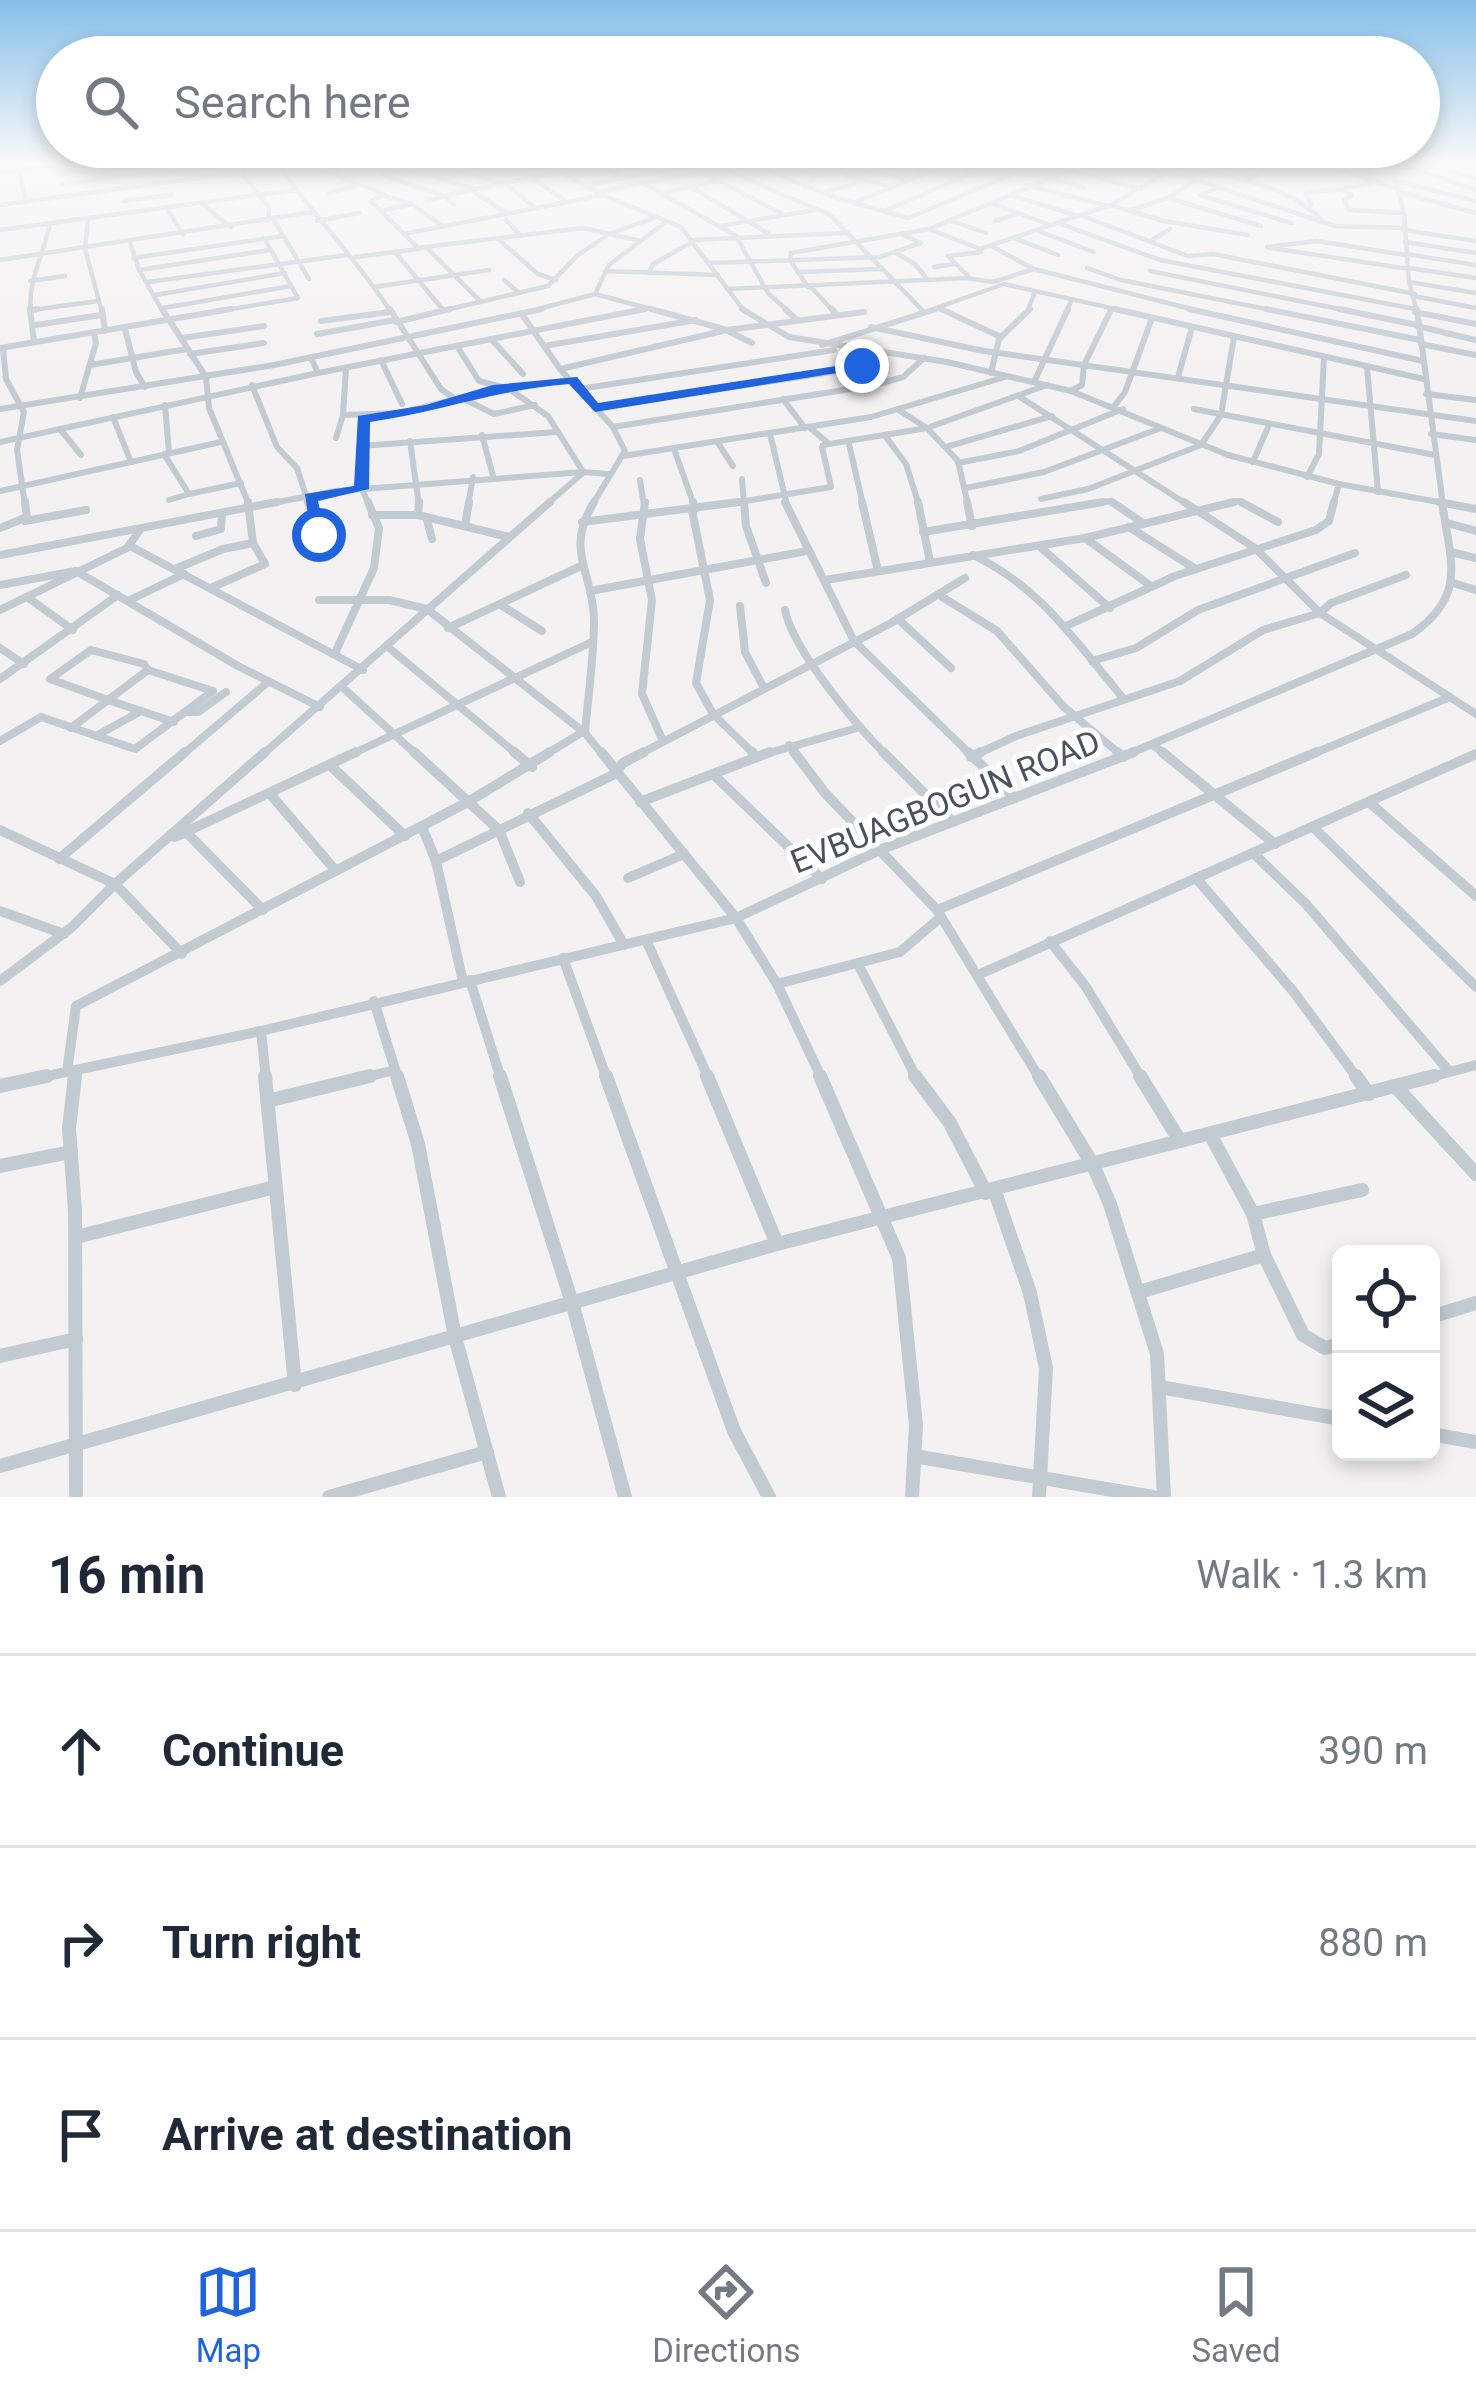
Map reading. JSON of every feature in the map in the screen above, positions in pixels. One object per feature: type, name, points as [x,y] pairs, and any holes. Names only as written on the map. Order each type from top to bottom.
[{"type":"street","points":[[34,342],[30,281],[48,232]]},
{"type":"street","points":[[87,232],[85,249],[97,280],[105,332]]},
{"type":"street","points":[[133,232],[133,258],[139,270],[206,376],[221,442],[242,483],[253,544],[265,566],[213,586]]},
{"type":"street","points":[[0,260],[198,232]]},
{"type":"street","points":[[280,232],[309,279]]},
{"type":"street","points":[[328,232],[374,287],[441,389],[494,414],[535,405]]},
{"type":"street","points":[[404,234],[414,232]]},
{"type":"street","points":[[480,232],[487,239]]},
{"type":"street","points":[[148,282],[550,232]]},
{"type":"street","points":[[600,232],[641,241]]},
{"type":"street","points":[[317,334],[520,293],[556,280],[578,255],[615,232]]},
{"type":"street","points":[[595,294],[605,272],[653,232]]},
{"type":"street","points":[[685,232],[743,311],[789,337],[924,358],[1071,391],[1253,462],[1339,484],[1476,509]]},
{"type":"street","points":[[729,232],[766,288],[799,321]]},
{"type":"street","points":[[766,232],[772,236]]},
{"type":"street","points":[[880,232],[884,237]]},
{"type":"street","points":[[837,315],[810,287],[790,253],[913,232]]},
{"type":"street","points":[[936,232],[980,249]]},
{"type":"street","points":[[1031,232],[948,255],[980,284],[1004,284],[1424,379]]},
{"type":"street","points":[[1041,232],[1094,253]]},
{"type":"street","points":[[1077,232],[1160,260],[1476,324]]},
{"type":"street","points":[[1127,232],[1188,256],[1217,254],[1476,308]]},
{"type":"street","points":[[1152,240],[1165,232]]},
{"type":"street","points":[[1234,232],[1249,235]]},
{"type":"street","points":[[1361,232],[1476,253]]},
{"type":"street","points":[[1405,232],[1453,583],[1476,590]]},
{"type":"street","points":[[649,273],[653,264],[693,240],[847,233],[922,311]]},
{"type":"street","points":[[404,234],[452,274],[492,320]]},
{"type":"street","points":[[531,234],[541,242]]},
{"type":"street","points":[[710,263],[870,257],[921,243],[901,234]]},
{"type":"street","points":[[809,235],[819,248]]},
{"type":"street","points":[[133,258],[283,236]]},
{"type":"street","points":[[25,521],[25,485],[14,439],[21,407],[6,380],[2,348],[298,298],[264,238]]},
{"type":"street","points":[[497,238],[538,274],[556,280]]},
{"type":"street","points":[[1014,238],[1058,255]]},
{"type":"street","points":[[1476,241],[1301,242],[1267,247],[1409,273],[1476,278]]},
{"type":"street","points":[[1405,242],[1476,265]]},
{"type":"street","points":[[991,246],[1034,269],[1121,294],[1423,361]]},
{"type":"street","points":[[18,248],[18,258]]},
{"type":"street","points":[[139,270],[270,250]]},
{"type":"street","points":[[395,252],[444,311]]},
{"type":"street","points":[[896,253],[928,280]]},
{"type":"street","points":[[934,267],[955,264]]},
{"type":"street","points":[[1088,268],[1218,301],[1476,355]]},
{"type":"street","points":[[799,272],[880,269]]},
{"type":"street","points":[[822,345],[922,311],[969,301],[1034,269]]},
{"type":"street","points":[[374,287],[489,270]]},
{"type":"street","points":[[1150,271],[1476,340]]},
{"type":"street","points":[[605,272],[718,275]]},
{"type":"street","points":[[155,295],[285,273]]},
{"type":"street","points":[[1409,273],[1476,293]]},
{"type":"street","points":[[30,281],[65,276]]},
{"type":"street","points":[[727,289],[971,279]]},
{"type":"street","points":[[504,280],[520,293]]},
{"type":"street","points":[[163,308],[291,286]]},
{"type":"street","points":[[991,373],[1001,337],[1031,308],[1035,292]]},
{"type":"street","points":[[0,410],[311,358],[595,294],[696,320],[752,343]]},
{"type":"street","points":[[32,310],[98,301]]},
{"type":"street","points":[[1034,382],[1040,358],[1062,326],[1071,301]]},
{"type":"street","points":[[0,442],[252,385],[651,308]]},
{"type":"street","points":[[939,308],[1001,337]]},
{"type":"street","points":[[1071,391],[1082,385],[1084,365],[1111,310]]},
{"type":"street","points":[[560,369],[726,330],[864,312]]},
{"type":"street","points":[[521,313],[560,369],[613,427],[622,442],[623,456]]},
{"type":"street","points":[[36,325],[101,315]]},
{"type":"street","points":[[321,320],[394,318]]},
{"type":"street","points":[[958,464],[1014,454],[1119,407],[1152,318]]},
{"type":"street","points":[[544,346],[696,320]]},
{"type":"street","points":[[182,338],[264,326]]},
{"type":"street","points":[[871,327],[996,352],[1476,421]]},
{"type":"street","points":[[1178,377],[1192,328]]},
{"type":"street","points":[[125,329],[136,372],[145,387]]},
{"type":"street","points":[[80,398],[94,334]]},
{"type":"street","points":[[1040,500],[1090,489],[1202,445],[1221,415],[1234,338]]},
{"type":"street","points":[[492,340],[523,374]]},
{"type":"street","points":[[90,365],[263,343]]},
{"type":"street","points":[[457,346],[478,381],[498,382],[535,405],[583,471]]},
{"type":"street","points":[[343,415],[363,418],[408,413],[504,387],[575,384],[838,348]]},
{"type":"street","points":[[595,408],[845,370],[869,363],[879,351]]},
{"type":"street","points":[[1306,477],[1319,454],[1324,357]]},
{"type":"street","points":[[311,358],[318,373]]},
{"type":"street","points":[[613,427],[893,380],[924,358]]},
{"type":"street","points":[[381,360],[402,404]]},
{"type":"street","points":[[1367,367],[1378,492]]},
{"type":"street","points":[[336,438],[343,415],[346,369]]},
{"type":"street","points":[[583,733],[592,642],[590,591],[577,545],[582,522],[623,456],[900,411],[1006,376]]},
{"type":"street","points":[[252,385],[277,447],[298,468],[319,535]]},
{"type":"street","points":[[823,445],[927,428],[1047,385]]},
{"type":"street","points":[[682,394],[697,412]]},
{"type":"street","points":[[1426,394],[1476,400]]},
{"type":"street","points":[[92,396],[98,420]]},
{"type":"street","points":[[1020,397],[1202,511],[1255,548],[1320,613],[1476,714]]},
{"type":"street","points":[[582,522],[693,510],[831,486],[826,440],[807,428],[783,399]]},
{"type":"street","points":[[165,405],[166,454],[189,494]]},
{"type":"street","points":[[1194,410],[1435,455]]},
{"type":"street","points":[[900,411],[927,428],[958,464],[972,526]]},
{"type":"street","points":[[408,413],[412,426]]},
{"type":"street","points":[[946,446],[1052,416]]},
{"type":"street","points":[[113,417],[130,462]]},
{"type":"street","points":[[871,417],[891,435],[907,461],[930,562]]},
{"type":"street","points":[[335,653],[374,568],[380,528],[362,489],[363,418]]},
{"type":"street","points":[[1253,462],[1269,424]]},
{"type":"street","points":[[966,488],[1044,472],[1163,428]]},
{"type":"street","points":[[60,429],[81,455]]},
{"type":"street","points":[[360,446],[556,432]]},
{"type":"street","points":[[770,434],[782,496],[854,641],[1015,799]]},
{"type":"street","points":[[1431,434],[1476,440]]},
{"type":"street","points":[[482,435],[493,476]]},
{"type":"street","points":[[410,441],[422,518],[432,538]]},
{"type":"street","points":[[0,491],[221,442]]},
{"type":"street","points":[[718,443],[733,466]]},
{"type":"street","points":[[849,444],[878,571]]},
{"type":"street","points":[[674,449],[693,510],[710,600],[694,674],[713,714],[757,757]]},
{"type":"street","points":[[0,981],[64,934],[583,471]]},
{"type":"street","points":[[0,555],[362,489],[472,477],[608,474]]},
{"type":"street","points":[[466,526],[472,477]]},
{"type":"street","points":[[742,479],[746,526],[766,583]]},
{"type":"street","points":[[640,480],[645,501],[640,539],[652,601],[642,694],[663,741]]},
{"type":"street","points":[[169,500],[242,483]]},
{"type":"street","points":[[1066,626],[1194,568],[1316,530],[1330,521],[1339,484]]},
{"type":"street","points":[[1090,489],[1143,523]]},
{"type":"street","points":[[923,532],[1109,501]]},
{"type":"street","points":[[825,580],[1085,538],[1243,501],[1278,522]]},
{"type":"street","points":[[0,528],[86,510]]},
{"type":"street","points":[[196,536],[221,529],[222,514]]},
{"type":"street","points":[[372,515],[422,518],[509,538]]},
{"type":"street","points":[[1446,523],[1476,531]]},
{"type":"street","points":[[1129,527],[1194,568]]},
{"type":"street","points":[[0,610],[130,546],[140,530]]},
{"type":"street","points":[[1085,538],[1151,586]]},
{"type":"street","points":[[130,600],[223,549],[253,544]]},
{"type":"street","points":[[130,546],[213,586],[363,670]]},
{"type":"street","points":[[1039,546],[1110,608]]},
{"type":"street","points":[[590,591],[807,551]]},
{"type":"street","points":[[1451,552],[1476,558]]},
{"type":"street","points":[[1092,661],[1124,653],[1198,610],[1355,553]]},
{"type":"street","points":[[973,555],[1021,580],[1066,626],[1124,698]]},
{"type":"street","points":[[448,628],[581,566]]},
{"type":"street","points":[[0,585],[76,571],[320,707]]},
{"type":"street","points":[[971,757],[1199,672],[1263,630],[1320,613],[1331,603],[1406,575]]},
{"type":"street","points":[[436,861],[615,773],[617,767],[663,741],[898,620],[965,578]]},
{"type":"street","name":"EVBUAGBOGUN ROAD","points":[[0,1086],[261,1030],[736,917],[882,849],[1153,745],[1376,650],[1439,616],[1450,602],[1453,583]]},
{"type":"street","points":[[939,595],[1011,644],[1075,716],[1123,757]]},
{"type":"street","points":[[0,679],[118,596]]},
{"type":"street","points":[[27,597],[73,630]]},
{"type":"street","points":[[319,601],[389,600],[427,609],[583,733],[736,917],[777,984],[885,1220],[906,1292],[915,1390],[912,1497]]},
{"type":"street","points":[[501,605],[542,631]]},
{"type":"street","points":[[740,606],[748,660],[764,688]]},
{"type":"street","points":[[785,610],[790,634],[857,728],[952,822]]},
{"type":"street","points":[[898,620],[951,668]]},
{"type":"street","points":[[170,838],[188,834],[592,642]]},
{"type":"street","points":[[388,647],[532,767]]},
{"type":"street","points":[[0,648],[24,664]]},
{"type":"street","points":[[0,741],[35,718],[135,749],[174,722],[210,695],[211,688],[91,650],[50,679],[174,722]]},
{"type":"street","points":[[71,728],[148,670]]},
{"type":"street","points":[[59,859],[268,682]]},
{"type":"street","points":[[343,687],[499,830],[520,882]]},
{"type":"street","points":[[187,712],[198,712],[226,692]]},
{"type":"street","points":[[777,984],[908,949],[939,913],[1450,697]]},
{"type":"street","points":[[96,736],[141,711]]},
{"type":"street","points":[[640,802],[789,745],[857,728]]},
{"type":"street","points":[[76,1497],[76,1237],[69,1128],[76,1006],[469,802],[583,733]]},
{"type":"street","points":[[789,745],[825,793],[939,913],[1093,1165],[1157,1354],[1164,1497]]},
{"type":"street","points":[[1153,745],[1275,844]]},
{"type":"street","points":[[980,974],[1476,754]]},
{"type":"street","points":[[332,766],[404,836]]},
{"type":"street","points":[[713,774],[822,879]]},
{"type":"street","points":[[271,795],[335,871]]},
{"type":"street","points":[[1370,803],[1476,896]]},
{"type":"street","points":[[528,813],[596,896],[624,945]]},
{"type":"street","points":[[422,827],[436,861],[466,981],[573,1306],[625,1497]]},
{"type":"street","points":[[1314,828],[1474,983]]},
{"type":"street","points":[[0,830],[115,884],[182,954]]},
{"type":"street","points":[[188,834],[262,910]]},
{"type":"street","points":[[1253,853],[1301,895],[1448,1070]]},
{"type":"street","points":[[628,878],[684,854]]},
{"type":"street","points":[[1196,878],[1293,991],[1369,1094]]},
{"type":"street","points":[[0,911],[64,934]]},
{"type":"street","points":[[646,940],[673,993],[777,1244]]},
{"type":"street","points":[[1050,941],[1086,987],[1180,1141]]},
{"type":"street","points":[[563,958],[734,1431],[769,1497]]},
{"type":"street","points":[[858,964],[916,1078],[991,1192],[1030,1293],[1046,1368],[1039,1497]]},
{"type":"street","points":[[374,1001],[418,1144],[455,1336],[499,1497]]},
{"type":"street","points":[[261,1030],[296,1385]]},
{"type":"street","points":[[0,1466],[777,1244],[1474,1067]]},
{"type":"street","points":[[267,1101],[395,1070]]},
{"type":"street","points":[[1396,1087],[1476,1174]]},
{"type":"street","points":[[1210,1134],[1252,1214],[1264,1255],[1303,1335],[1325,1348],[1332,1346]]},
{"type":"street","points":[[0,1166],[71,1152]]},
{"type":"street","points":[[76,1237],[275,1187]]},
{"type":"street","points":[[1252,1214],[1362,1190]]},
{"type":"street","points":[[1139,1292],[1264,1255]]},
{"type":"street","points":[[1440,1314],[1476,1303]]},
{"type":"street","points":[[0,1356],[76,1339]]},
{"type":"street","points":[[1160,1388],[1332,1417]]},
{"type":"street","points":[[1440,1436],[1476,1442]]},
{"type":"street","points":[[329,1497],[487,1452]]},
{"type":"street","points":[[914,1456],[1153,1497]]},
{"type":"route","points":[[319,535],[310,497],[362,489],[363,418],[408,413],[493,389],[544,382],[572,380],[595,408],[862,366]]}]
